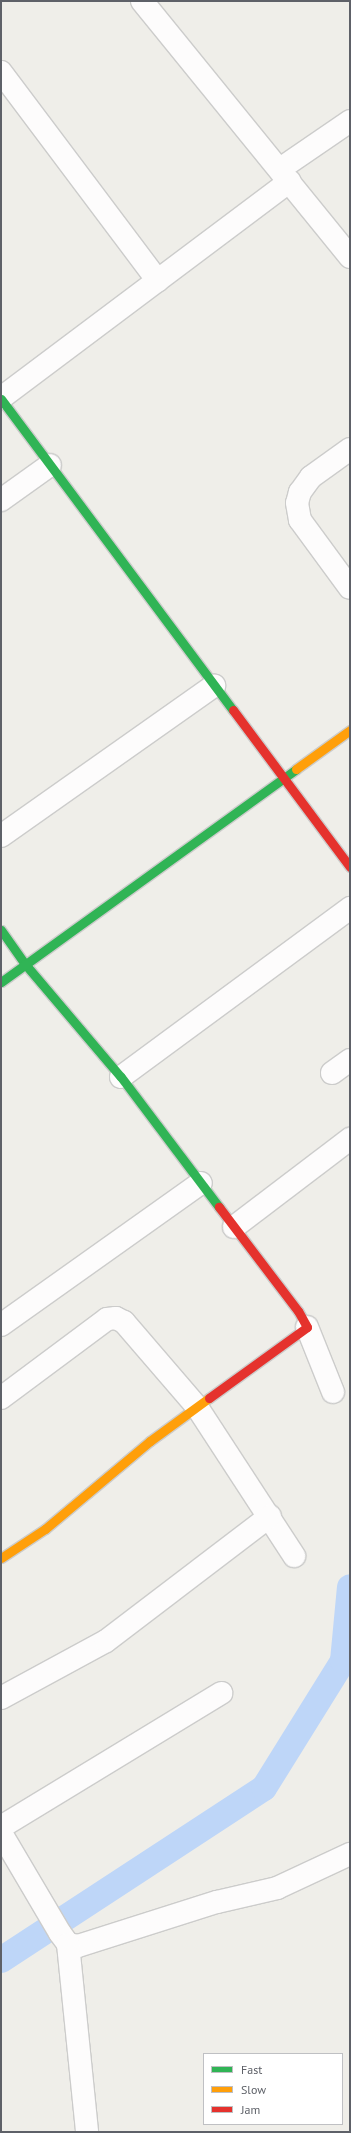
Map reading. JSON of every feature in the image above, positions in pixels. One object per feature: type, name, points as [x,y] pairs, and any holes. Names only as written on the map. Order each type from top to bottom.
[{"type":"street","points":[[142,1],[286,175],[350,257]]},
{"type":"street","points":[[1,72],[158,281]]},
{"type":"street","points":[[350,121],[158,281],[1,399],[350,867]]},
{"type":"street","points":[[350,449],[311,477],[300,492],[297,503],[300,520],[350,588]]},
{"type":"street","points":[[1,500],[50,466]]},
{"type":"street","points":[[1,836],[214,686]]},
{"type":"street","points":[[1,982],[284,780],[350,730]]},
{"type":"street","points":[[121,1077],[350,908]]},
{"type":"street","points":[[1,930],[25,964],[121,1077],[307,1327],[334,1392]]},
{"type":"street","points":[[332,1074],[350,1060]]},
{"type":"street","points":[[234,1227],[350,1139]]},
{"type":"street","points":[[1,1325],[201,1183]]},
{"type":"street","points":[[1,1398],[107,1319],[116,1318],[124,1322],[197,1407],[270,1516],[294,1556]]},
{"type":"street","points":[[1,1558],[44,1529],[119,1466],[307,1327]]},
{"type":"street","points":[[1,1698],[106,1641],[270,1516]]},
{"type":"street","points":[[1,1827],[221,1693]]},
{"type":"street","points":[[5,1847],[64,1938],[87,2132]]},
{"type":"street","points":[[64,1938],[78,1946],[93,1943],[217,1902],[266,1891],[350,1854]]},
{"type":"waterway","points":[[1,1960],[264,1788],[343,1661],[350,1587]]},
{"type":"traffic: fast","points":[[1,399],[233,710]]},
{"type":"traffic: fast","points":[[1,982],[296,769]]},
{"type":"traffic: fast","points":[[1,930],[25,964],[121,1077],[219,1207]]},
{"type":"traffic: slow","points":[[296,769],[350,730]]},
{"type":"traffic: slow","points":[[1,1558],[45,1529],[150,1441],[209,1398]]},
{"type":"traffic: jam","points":[[233,710],[350,867]]},
{"type":"traffic: jam","points":[[209,1398],[307,1327],[298,1311],[219,1207]]}]
